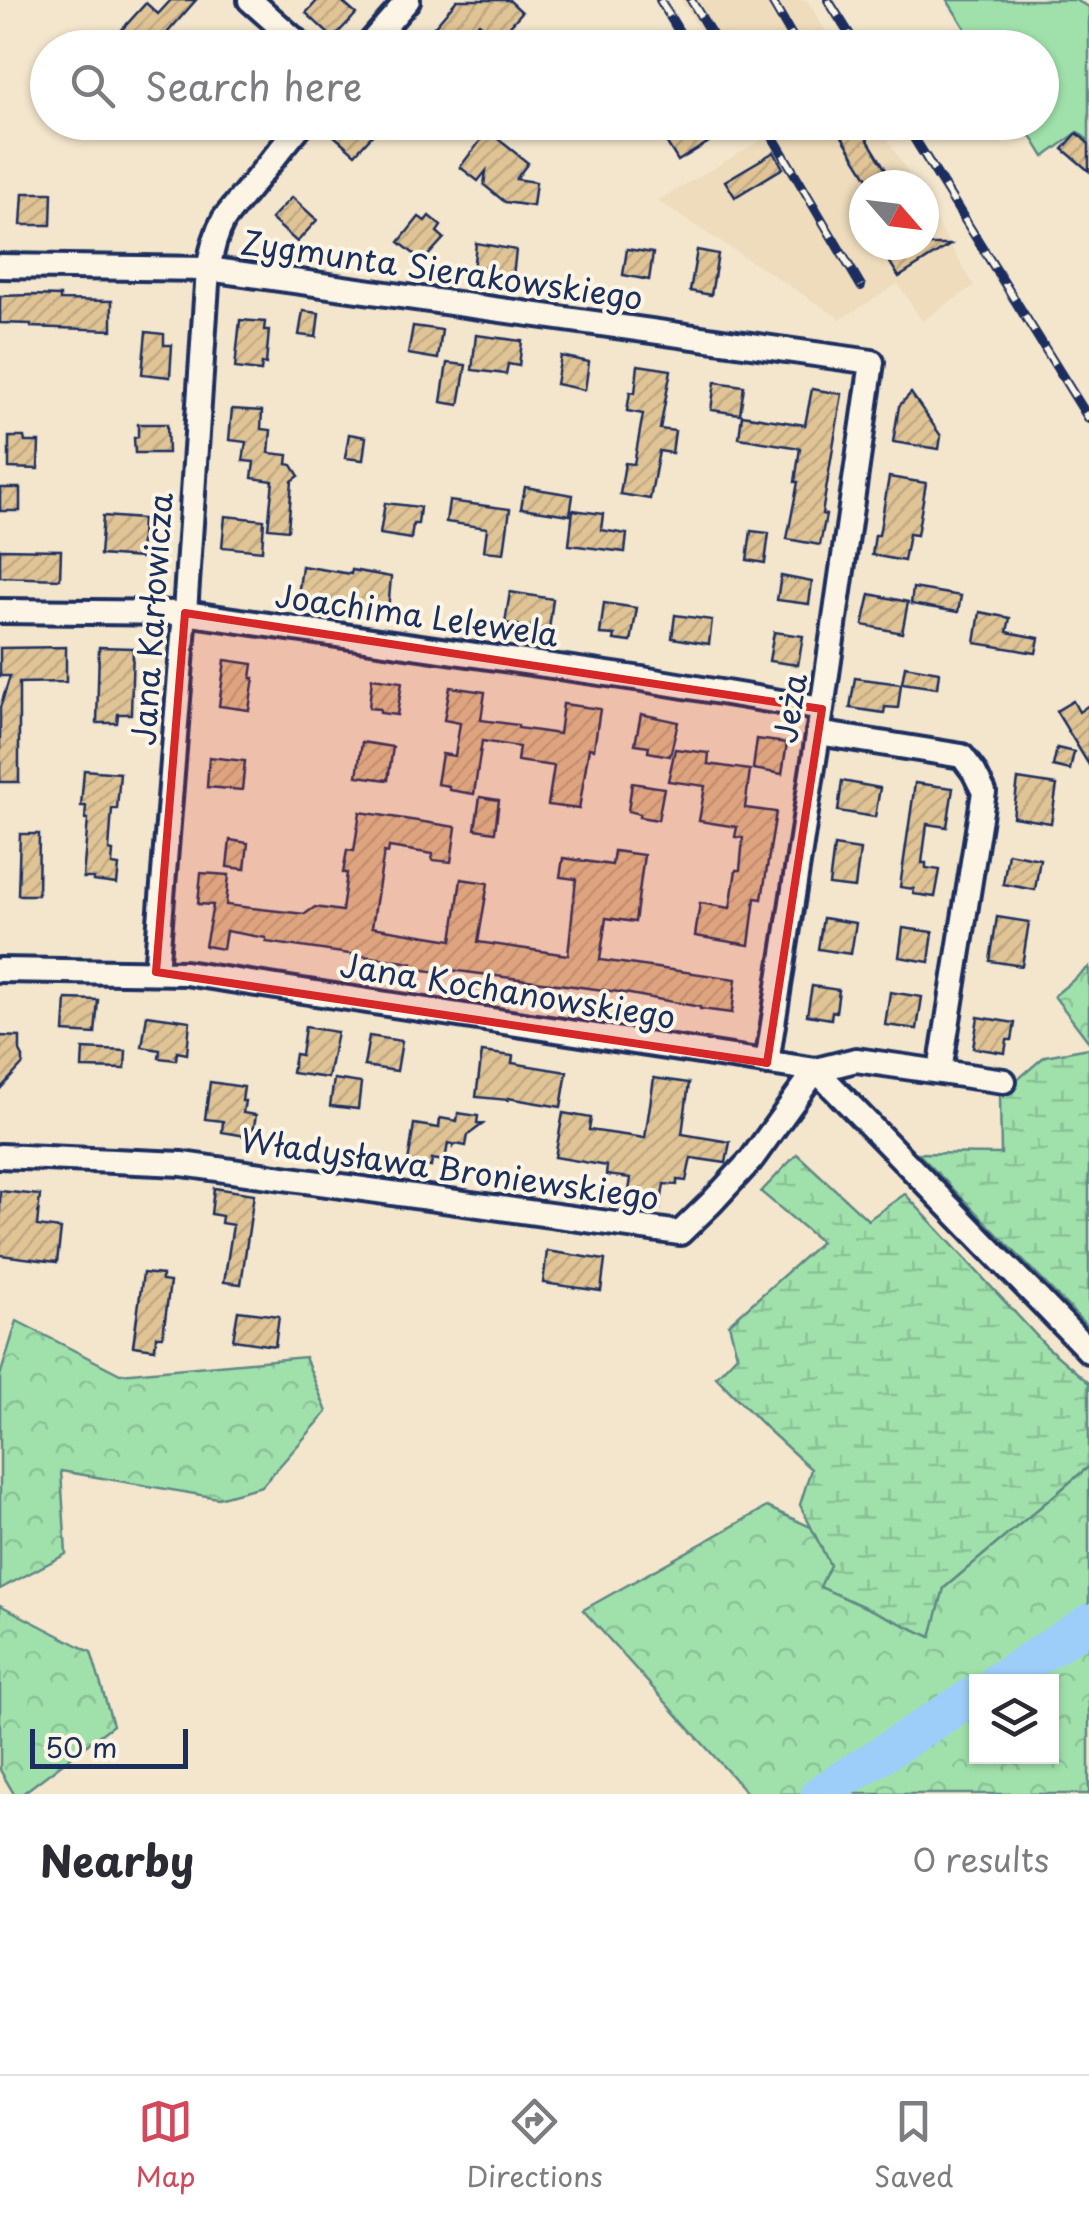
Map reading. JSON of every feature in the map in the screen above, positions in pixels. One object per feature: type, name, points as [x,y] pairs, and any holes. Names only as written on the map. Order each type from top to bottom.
[{"type":"street","points":[[250,0],[284,30]]},
{"type":"street","points":[[382,30],[408,0]]},
{"type":"street","name":"Jana Karłowicza","points":[[156,972],[186,613],[208,270],[216,233],[224,219],[288,140]]},
{"type":"street","name":"Zygmunta Sierakowskiego","points":[[0,266],[208,270],[872,362]]},
{"type":"street","name":"Jeża","points":[[767,1062],[872,362]]},
{"type":"street","name":"Joachima Lelewela","points":[[0,612],[186,613],[642,678],[822,708]]},
{"type":"street","points":[[818,733],[962,756],[984,792],[940,1071]]},
{"type":"street","name":"Jana Kochanowskiego","points":[[0,970],[185,972],[816,1070],[856,1060],[1004,1081]]},
{"type":"street","points":[[816,1070],[1089,1351]]},
{"type":"street","name":"Władysława Broniewskiego","points":[[0,1156],[182,1164],[680,1233],[750,1160],[816,1070]]},
{"type":"highlighted area","points":[[185,613],[822,709],[767,1063],[156,972]]},
{"type":"shaded area","points":[[681,0],[807,0],[825,30],[700,30]]},
{"type":"shaded area","points":[[762,140],[888,140],[906,170],[849,170],[849,260],[939,260],[939,226],[974,286],[922,321],[898,284],[841,319],[657,201]]},
{"type":"green space","points":[[947,0],[1075,0],[1089,7],[1089,141],[1078,132],[1044,157],[1034,140],[1059,140],[1059,30],[966,30]]},
{"type":"green space","points":[[1089,967],[1089,1042],[1054,996]]},
{"type":"green space","points":[[1089,1048],[1089,1328],[918,1153],[1001,1154],[1000,1095],[1045,1056]]},
{"type":"green space","points":[[797,1154],[868,1220],[905,1194],[1046,1346],[1089,1383],[1089,1466],[944,1588],[931,1637],[820,1587],[830,1565],[800,1505],[811,1469],[716,1377],[737,1355],[729,1324],[821,1242],[761,1192]]},
{"type":"green space","points":[[17,1321],[120,1374],[305,1357],[327,1412],[262,1486],[218,1498],[61,1471],[66,1554],[0,1589],[0,1376]]},
{"type":"green space","points":[[1089,1466],[1089,1794],[748,1794],[583,1610],[767,1507],[944,1588]]},
{"type":"green space","points":[[0,1605],[91,1652],[113,1725],[22,1794],[14,1794],[0,1770]]},
{"type":"building","points":[[171,0],[196,0],[170,30],[122,30],[146,3],[158,14]]},
{"type":"building","points":[[318,0],[340,0],[356,14],[341,30],[324,30],[306,13]]},
{"type":"building","points":[[457,0],[509,0],[522,12],[506,30],[487,30],[479,23],[473,30],[431,30]]},
{"type":"building","points":[[1077,133],[1089,144],[1089,171],[1063,149]]},
{"type":"building","points":[[339,140],[368,140],[355,154]]},
{"type":"building","points":[[481,140],[499,140],[528,163],[516,179],[536,182],[533,206],[505,202],[484,185],[486,171],[478,181],[460,167]]},
{"type":"building","points":[[665,140],[712,140],[678,161]]},
{"type":"building","points":[[844,140],[868,140],[886,170],[863,170]]},
{"type":"building","points":[[774,152],[783,168],[735,197],[725,181]]},
{"type":"building","points":[[23,193],[52,193],[51,225],[21,225]]},
{"type":"building","points":[[292,197],[317,220],[297,242],[271,219]]},
{"type":"building","points":[[429,216],[441,226],[437,232],[444,238],[423,261],[399,242],[419,217],[425,221]]},
{"type":"building","points":[[476,243],[516,250],[513,276],[473,271]]},
{"type":"building","points":[[627,249],[653,253],[649,280],[623,275]]},
{"type":"building","points":[[697,250],[718,254],[711,295],[690,291]]},
{"type":"building","points":[[888,260],[926,260],[899,277]]},
{"type":"building","points":[[0,296],[112,301],[112,330],[0,323]]},
{"type":"building","points":[[303,311],[319,313],[316,337],[299,335]]},
{"type":"building","points":[[240,320],[265,322],[264,330],[269,330],[266,364],[262,363],[261,371],[235,368]]},
{"type":"building","points":[[413,326],[442,330],[438,359],[408,354]]},
{"type":"building","points":[[146,332],[164,334],[164,345],[172,345],[170,377],[142,374]]},
{"type":"building","points":[[476,335],[522,341],[519,366],[508,364],[506,374],[472,370]]},
{"type":"building","points":[[561,356],[589,362],[585,390],[556,384]]},
{"type":"building","points":[[447,363],[466,365],[459,405],[441,402]]},
{"type":"building","points":[[638,365],[671,370],[660,429],[675,431],[672,453],[659,451],[650,499],[620,494],[625,463],[634,464],[643,414],[627,411],[630,392],[635,393]]},
{"type":"building","points":[[715,382],[744,386],[740,414],[711,410]]},
{"type":"building","points":[[812,389],[842,394],[820,545],[787,539],[800,448],[739,438],[742,415],[805,425]]},
{"type":"building","points":[[911,393],[941,436],[939,449],[893,442],[899,406]]},
{"type":"building","points":[[232,409],[262,411],[261,429],[271,430],[269,453],[288,455],[287,464],[299,476],[292,481],[288,530],[268,528],[273,481],[252,478],[254,462],[243,461],[246,442],[229,440]]},
{"type":"building","points":[[138,424],[167,424],[168,453],[135,453]]},
{"type":"building","points":[[349,434],[366,437],[363,460],[345,458]]},
{"type":"building","points":[[9,437],[39,442],[38,469],[9,468]]},
{"type":"building","points":[[889,477],[926,483],[917,535],[909,534],[904,561],[872,555]]},
{"type":"building","points":[[525,487],[573,495],[570,515],[521,508]]},
{"type":"building","points":[[0,488],[20,488],[20,511],[0,511]]},
{"type":"building","points":[[449,501],[510,509],[504,553],[484,551],[487,528],[446,522]]},
{"type":"building","points":[[385,503],[420,507],[411,539],[380,534]]},
{"type":"building","points":[[573,510],[603,514],[601,530],[627,534],[625,552],[569,545]]},
{"type":"building","points":[[103,516],[142,519],[140,558],[100,555]]},
{"type":"building","points":[[225,516],[264,520],[262,551],[222,547]]},
{"type":"building","points":[[751,531],[769,533],[765,563],[747,560]]},
{"type":"building","points":[[0,549],[61,550],[60,579],[0,577]]},
{"type":"building","points":[[302,566],[391,577],[388,610],[346,607],[347,604],[298,596]]},
{"type":"building","points":[[781,576],[812,582],[809,604],[777,600]]},
{"type":"building","points":[[913,588],[961,596],[958,612],[911,604]]},
{"type":"building","points":[[510,592],[553,599],[549,630],[505,623]]},
{"type":"building","points":[[870,594],[908,602],[902,633],[863,625]]},
{"type":"building","points":[[604,603],[637,608],[631,642],[600,634]]},
{"type":"building","points":[[980,612],[1010,618],[1007,632],[1039,638],[1036,653],[975,643]]},
{"type":"building","points":[[675,615],[712,620],[709,644],[672,638]]},
{"type":"building","points":[[774,632],[803,636],[798,665],[769,661]]},
{"type":"building","points":[[66,647],[66,682],[19,683],[19,782],[0,782],[0,708],[10,676],[0,676],[0,648]]},
{"type":"building","points":[[99,647],[133,648],[131,714],[118,714],[117,723],[97,723]]},
{"type":"building","points":[[225,660],[253,664],[249,710],[219,706]]},
{"type":"building","points":[[905,666],[939,672],[937,688],[902,683]]},
{"type":"building","points":[[372,678],[402,682],[397,715],[369,708]]},
{"type":"building","points":[[855,678],[901,684],[898,708],[885,707],[884,713],[850,708]]},
{"type":"building","points":[[450,687],[485,692],[481,720],[518,728],[559,734],[563,704],[600,709],[579,809],[548,805],[554,766],[517,761],[519,747],[482,741],[474,794],[437,784],[442,754],[455,756],[460,723],[444,720]]},
{"type":"building","points":[[1073,701],[1079,712],[1089,705],[1089,765],[1056,711]]},
{"type":"building","points":[[641,714],[678,722],[670,756],[648,752],[649,746],[635,744]]},
{"type":"building","points":[[757,739],[787,743],[782,774],[753,769]]},
{"type":"building","points":[[362,742],[393,747],[388,780],[357,776]]},
{"type":"building","points":[[1057,748],[1074,752],[1070,770],[1053,766]]},
{"type":"building","points":[[675,749],[709,753],[708,764],[750,770],[745,808],[776,812],[762,899],[755,898],[749,945],[695,936],[700,903],[730,908],[743,838],[735,837],[737,827],[699,821],[705,786],[668,781]]},
{"type":"building","points":[[209,757],[245,761],[242,790],[207,787]]},
{"type":"building","points":[[84,770],[120,773],[109,850],[113,851],[112,865],[119,866],[117,884],[83,878],[88,819],[86,806],[81,806]]},
{"type":"building","points":[[1018,779],[1057,785],[1051,823],[1013,817]]},
{"type":"building","points":[[842,781],[880,788],[875,817],[838,811]]},
{"type":"building","points":[[632,783],[664,788],[658,820],[628,811]]},
{"type":"building","points":[[915,783],[953,788],[947,827],[927,824],[922,863],[926,863],[926,868],[940,870],[935,897],[913,894],[914,889],[900,887]]},
{"type":"building","points":[[480,797],[499,800],[495,832],[475,829]]},
{"type":"building","points":[[360,812],[456,827],[451,862],[432,860],[433,854],[389,847],[388,853],[384,852],[372,927],[452,940],[461,879],[488,883],[478,942],[568,955],[576,879],[560,877],[563,858],[612,865],[614,851],[644,855],[635,922],[606,918],[600,960],[736,979],[732,1013],[619,992],[411,968],[412,963],[266,942],[266,938],[226,931],[223,949],[205,946],[213,905],[198,904],[201,873],[229,875],[226,905],[305,914],[315,907],[342,911],[347,850],[354,851]]},
{"type":"building","points":[[20,834],[39,834],[38,895],[18,895]]},
{"type":"building","points":[[230,840],[248,843],[245,869],[227,867]]},
{"type":"building","points":[[834,846],[860,850],[855,888],[829,885]]},
{"type":"building","points":[[1008,853],[1040,859],[1035,890],[1003,884]]},
{"type":"building","points":[[997,917],[1029,922],[1022,966],[990,961]]},
{"type":"building","points":[[823,918],[856,923],[851,954],[818,949]]},
{"type":"building","points":[[903,928],[933,932],[929,962],[899,957]]},
{"type":"building","points":[[812,986],[839,990],[831,1019],[807,1015]]},
{"type":"building","points":[[890,992],[922,997],[917,1029],[885,1025]]},
{"type":"building","points":[[66,999],[98,1000],[95,1034],[64,1032]]},
{"type":"building","points":[[147,1015],[190,1021],[187,1054],[177,1052],[176,1060],[159,1058],[160,1050],[142,1047]]},
{"type":"building","points":[[978,1017],[1015,1023],[1005,1053],[973,1048]]},
{"type":"building","points":[[305,1027],[337,1032],[328,1078],[292,1073],[295,1054],[301,1055]]},
{"type":"building","points":[[0,1036],[20,1037],[23,1064],[0,1089]]},
{"type":"building","points":[[369,1036],[402,1041],[397,1071],[364,1066]]},
{"type":"building","points":[[83,1049],[126,1051],[125,1069],[82,1068]]},
{"type":"building","points":[[482,1052],[513,1056],[512,1063],[567,1072],[561,1107],[476,1097]]},
{"type":"building","points":[[654,1078],[689,1083],[682,1134],[730,1142],[726,1163],[691,1158],[686,1181],[664,1184],[660,1209],[627,1204],[631,1178],[606,1175],[607,1166],[555,1157],[563,1113],[591,1118],[589,1130],[645,1138]]},
{"type":"building","points":[[334,1079],[361,1083],[358,1109],[330,1106]]},
{"type":"building","points":[[210,1082],[244,1087],[243,1113],[256,1115],[252,1137],[222,1132],[223,1121],[205,1119]]},
{"type":"building","points":[[458,1113],[478,1116],[477,1123],[483,1124],[468,1135],[466,1146],[453,1147],[448,1143],[445,1161],[432,1159],[431,1167],[408,1163],[414,1124],[439,1128],[440,1118],[457,1121]]},
{"type":"building","points":[[214,1188],[254,1194],[241,1284],[224,1282],[233,1225],[221,1223],[222,1216],[211,1214]]},
{"type":"building","points":[[0,1191],[40,1195],[37,1226],[61,1229],[57,1262],[0,1255]]},
{"type":"building","points":[[547,1251],[605,1260],[601,1291],[543,1283]]},
{"type":"building","points":[[143,1273],[162,1275],[162,1281],[170,1282],[163,1336],[156,1336],[155,1349],[133,1346]]},
{"type":"building","points":[[238,1311],[279,1316],[275,1346],[233,1340]]},
{"type":"waterway","points":[[1009,1674],[1089,1623]]},
{"type":"waterway","points":[[820,1794],[969,1698]]},
{"type":"railway","points":[[660,0],[678,30]]},
{"type":"railway","points":[[691,0],[709,30]]},
{"type":"railway","points":[[771,0],[788,30]]},
{"type":"railway","points":[[828,0],[847,30]]},
{"type":"railway","points":[[775,140],[861,286]]},
{"type":"railway","points":[[915,140],[1089,419]]}]
